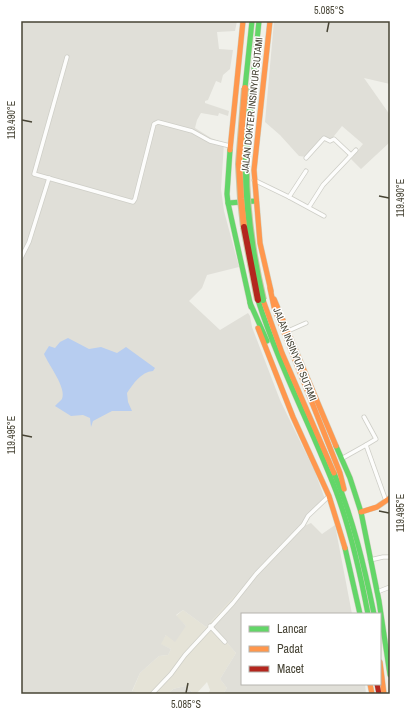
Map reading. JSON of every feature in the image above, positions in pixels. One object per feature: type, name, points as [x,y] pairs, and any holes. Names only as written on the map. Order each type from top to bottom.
[{"type":"main road","points":[[243,21],[230,146],[228,203],[250,303],[293,417],[329,496],[345,545],[360,613]]},
{"type":"main road","name":"JALAN INSINYUR SUTAMI","points":[[252,21],[246,197],[260,300],[266,327],[290,387],[329,474],[346,520],[359,570],[368,613]]},
{"type":"main road","name":"JALAN INSINYUR SUTAMI","points":[[249,88],[259,21]]},
{"type":"main road","name":"JALAN DOKTER INSINYUR SUTAMI","points":[[270,21],[254,163],[254,180],[260,243],[270,288]]},
{"type":"main road","points":[[228,203],[256,201]]},
{"type":"main road","points":[[270,288],[342,459],[361,512],[388,643],[390,675]]},
{"type":"main road","points":[[270,288],[274,307],[340,473],[348,510]]},
{"type":"main road","name":"JALAN INSINYUR SUTAMI","points":[[260,300],[348,510],[365,569],[374,613]]},
{"type":"main road","points":[[250,303],[290,387]]},
{"type":"main road","points":[[361,512],[377,507],[388,500]]},
{"type":"main road","points":[[381,670],[384,694]]},
{"type":"street","points":[[67,57],[34,174],[133,202],[154,124],[158,122],[192,131],[210,141],[230,146]]},
{"type":"street","points":[[306,158],[324,138],[330,142],[334,139],[351,155]]},
{"type":"street","points":[[309,207],[324,185],[356,150]]},
{"type":"street","points":[[289,197],[306,171]]},
{"type":"street","points":[[21,258],[29,242],[48,178]]},
{"type":"street","points":[[254,180],[324,216]]},
{"type":"street","points":[[288,331],[306,323]]},
{"type":"street","points":[[342,459],[375,440],[376,438],[364,417]]},
{"type":"street","points":[[366,445],[388,500]]},
{"type":"street","points":[[152,694],[171,674],[210,626],[233,603],[256,574],[303,525],[308,516],[329,496]]},
{"type":"street","points":[[370,560],[390,557]]},
{"type":"street","points":[[377,592],[390,587]]},
{"type":"street","points":[[210,626],[225,642]]},
{"type":"shaded area","points":[[21,21],[237,21],[235,31],[217,32],[219,49],[233,50],[230,69],[223,75],[221,83],[216,81],[208,100],[205,101],[205,103],[229,111],[228,116],[219,113],[218,116],[201,113],[195,128],[211,138],[224,143],[221,189],[224,211],[239,267],[207,275],[202,288],[189,301],[220,330],[248,313],[250,316],[252,327],[280,400],[315,472],[325,499],[308,516],[304,526],[311,523],[322,534],[335,525],[352,613],[241,613],[241,685],[365,685],[366,694],[223,694],[227,688],[220,679],[236,653],[213,627],[248,583],[248,581],[206,627],[183,610],[176,615],[186,626],[175,642],[166,635],[161,644],[171,649],[168,655],[159,656],[140,673],[132,691],[142,694],[21,694]]},
{"type":"shaded area","points":[[274,21],[390,21],[390,84],[364,78],[390,115],[390,142],[361,169],[351,159],[363,144],[342,126],[330,141],[324,136],[306,157],[299,156],[280,135],[265,122]]},
{"type":"shaded area","points":[[248,580],[248,583],[213,627],[236,653],[220,679],[227,688],[223,694],[208,694],[210,690],[207,682],[196,694],[185,686],[173,689],[168,694],[142,694],[132,692],[140,673],[159,656],[168,655],[171,649],[160,644],[166,635],[186,626],[176,616],[183,610],[206,627]]},
{"type":"shaded area","points":[[185,686],[194,694],[168,694],[173,689]]},
{"type":"water","points":[[68,338],[89,349],[101,347],[117,353],[126,347],[155,368],[153,371],[141,376],[127,393],[128,402],[132,411],[112,411],[93,421],[91,427],[90,418],[83,415],[71,416],[55,406],[62,399],[62,389],[44,354],[49,346],[55,348],[60,342]]},
{"type":"traffic: fast","points":[[245,88],[252,21]]},
{"type":"traffic: fast","points":[[252,89],[259,21]]},
{"type":"traffic: fast","points":[[252,89],[246,157],[246,175],[248,211],[263,300]]},
{"type":"traffic: fast","points":[[230,150],[227,194],[228,203],[251,307]]},
{"type":"traffic: fast","points":[[228,203],[256,201]]},
{"type":"traffic: fast","points":[[258,300],[285,372],[336,491],[355,552],[368,613]]},
{"type":"traffic: fast","points":[[250,303],[267,341]]},
{"type":"traffic: fast","points":[[336,446],[350,478],[361,512],[381,613]]},
{"type":"traffic: fast","points":[[334,473],[341,490],[357,542],[374,613]]},
{"type":"traffic: fast","points":[[345,548],[360,613]]},
{"type":"traffic: fast","points":[[381,614],[390,675]]},
{"type":"traffic: slow","points":[[230,150],[243,21]]},
{"type":"traffic: slow","points":[[270,21],[254,170],[260,243],[271,291]]},
{"type":"traffic: slow","points":[[244,227],[239,164],[245,88]]},
{"type":"traffic: slow","points":[[270,288],[274,307],[340,473],[344,489]]},
{"type":"traffic: slow","points":[[274,299],[336,446]]},
{"type":"traffic: slow","points":[[263,300],[282,353],[334,473]]},
{"type":"traffic: slow","points":[[258,328],[293,417],[329,496],[345,548]]},
{"type":"traffic: slow","points":[[361,512],[377,507],[390,498]]},
{"type":"traffic: slow","points":[[381,670],[384,694]]},
{"type":"traffic: slow","points":[[370,685],[372,694]]},
{"type":"traffic: jam","points":[[244,227],[258,300]]},
{"type":"traffic: jam","points":[[377,685],[379,694]]}]
